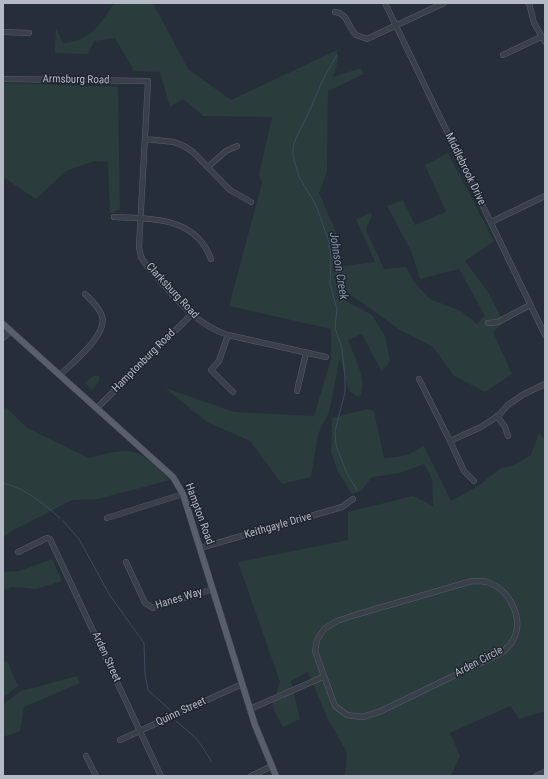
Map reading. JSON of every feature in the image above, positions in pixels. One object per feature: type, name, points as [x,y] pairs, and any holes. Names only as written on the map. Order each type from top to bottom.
[{"type":"main road","name":"Hampton Road","points":[[3,324],[169,472],[183,494],[250,709],[276,776]]},
{"type":"street","name":"Middlebrook Drive","points":[[385,3],[545,335]]},
{"type":"street","points":[[335,12],[343,14],[353,33],[362,39],[370,38],[444,3]]},
{"type":"street","points":[[529,3],[534,23],[545,42]]},
{"type":"street","points":[[3,32],[29,33]]},
{"type":"street","points":[[503,55],[541,37]]},
{"type":"street","name":"Armsburg Road","points":[[3,79],[148,81]]},
{"type":"street","name":"Clarksburg Road","points":[[148,81],[140,218],[139,247],[141,257],[147,266],[192,314],[213,330],[228,336],[326,357]]},
{"type":"street","points":[[145,139],[174,142],[184,146],[208,167],[230,190],[251,202]]},
{"type":"street","points":[[208,167],[226,150],[237,146]]},
{"type":"street","points":[[491,222],[545,196]]},
{"type":"street","points":[[114,217],[164,220],[183,226],[208,250],[211,259]]},
{"type":"street","points":[[60,375],[100,335],[103,326],[103,317],[99,309],[85,294]]},
{"type":"street","points":[[488,323],[498,322],[530,305]]},
{"type":"street","name":"Hamptonburg Road","points":[[97,408],[192,314]]},
{"type":"street","points":[[3,338],[11,331]]},
{"type":"street","points":[[228,336],[219,361],[211,370],[233,392]]},
{"type":"street","points":[[297,391],[306,353]]},
{"type":"street","points":[[419,379],[464,471],[474,481]]},
{"type":"street","points":[[450,441],[481,427],[524,394],[545,384]]},
{"type":"street","points":[[497,416],[505,428],[508,436]]},
{"type":"street","points":[[107,518],[183,494]]},
{"type":"street","name":"Keithgayle Drive","points":[[200,548],[342,507],[353,499]]},
{"type":"street","name":"Arden Street","points":[[18,552],[35,542],[47,538],[50,539],[161,776]]},
{"type":"street","name":"Hanes Way","points":[[126,562],[145,603],[153,608],[213,589]]},
{"type":"street","name":"Arden Circle","points":[[472,581],[486,582],[500,589],[517,614],[517,627],[513,641],[503,652],[379,712],[362,717],[347,715],[335,706],[323,677],[315,651],[317,640],[324,629],[337,621],[355,615],[472,581]]},
{"type":"street","points":[[250,709],[323,677]]},
{"type":"street","name":"Quinn Street","points":[[120,740],[242,684]]},
{"type":"street","points":[[86,756],[96,776]]},
{"type":"street","points":[[251,776],[272,766]]},
{"type":"street","points":[[536,776],[545,772]]},
{"type":"shaded area","points":[[114,3],[153,3],[188,69],[231,100],[337,50],[338,61],[333,77],[361,68],[364,74],[328,91],[327,172],[319,193],[336,232],[336,267],[375,262],[356,219],[370,213],[372,215],[366,230],[384,269],[406,267],[414,282],[430,299],[461,311],[477,324],[485,316],[459,269],[420,279],[412,253],[387,206],[403,200],[415,225],[446,212],[425,165],[448,153],[494,241],[465,261],[488,292],[504,322],[493,332],[512,374],[485,392],[454,376],[433,347],[400,330],[340,287],[336,292],[348,302],[372,315],[385,336],[390,361],[382,372],[362,334],[348,340],[360,369],[362,391],[359,398],[349,391],[340,358],[329,412],[318,434],[311,477],[282,484],[250,441],[207,422],[165,388],[235,412],[314,416],[331,359],[331,329],[229,306],[262,183],[259,175],[272,117],[203,116],[183,99],[170,107],[160,72],[134,71],[115,38],[94,41],[88,54],[55,53],[56,28],[63,43],[81,39],[99,25]]},
{"type":"shaded area","points":[[3,83],[118,87],[120,209],[110,214],[108,162],[94,161],[66,171],[36,199],[3,177]]},
{"type":"shaded area","points":[[93,376],[99,376],[99,382],[92,390],[85,383]]},
{"type":"shaded area","points":[[7,408],[27,428],[89,458],[116,452],[134,452],[142,455],[170,480],[98,499],[72,500],[3,537],[3,410]]},
{"type":"shaded area","points":[[367,409],[374,411],[384,458],[414,452],[423,445],[451,501],[478,486],[501,468],[514,465],[531,455],[539,433],[545,440],[545,711],[519,719],[510,706],[450,733],[460,756],[451,776],[345,776],[347,752],[328,720],[308,672],[291,681],[300,719],[283,727],[272,706],[280,682],[238,562],[348,540],[348,512],[413,496],[433,506],[432,479],[424,464],[400,473],[372,477],[361,491],[352,494],[338,472],[331,452],[332,418]]},
{"type":"shaded area","points":[[52,559],[62,581],[36,589],[12,587],[3,590],[3,572],[19,571]]},
{"type":"shaded area","points":[[7,661],[18,686],[5,696],[3,695],[3,662]]},
{"type":"shaded area","points":[[77,676],[80,683],[24,707],[20,731],[3,737],[3,704],[21,691]]},
{"type":"waterway","name":"Johnson Creek","points":[[337,55],[324,77],[296,138],[293,147],[293,156],[299,177],[316,205],[328,239],[331,256],[330,284],[337,309],[335,328],[342,348],[345,378],[345,392],[335,431],[336,445],[347,474],[357,490]]},
{"type":"waterway","points":[[3,483],[27,493],[60,518]]},
{"type":"waterway","points":[[63,521],[79,539],[109,594],[144,643],[145,674],[148,690],[171,711]]},
{"type":"waterway","points":[[176,721],[197,739],[212,762]]}]
